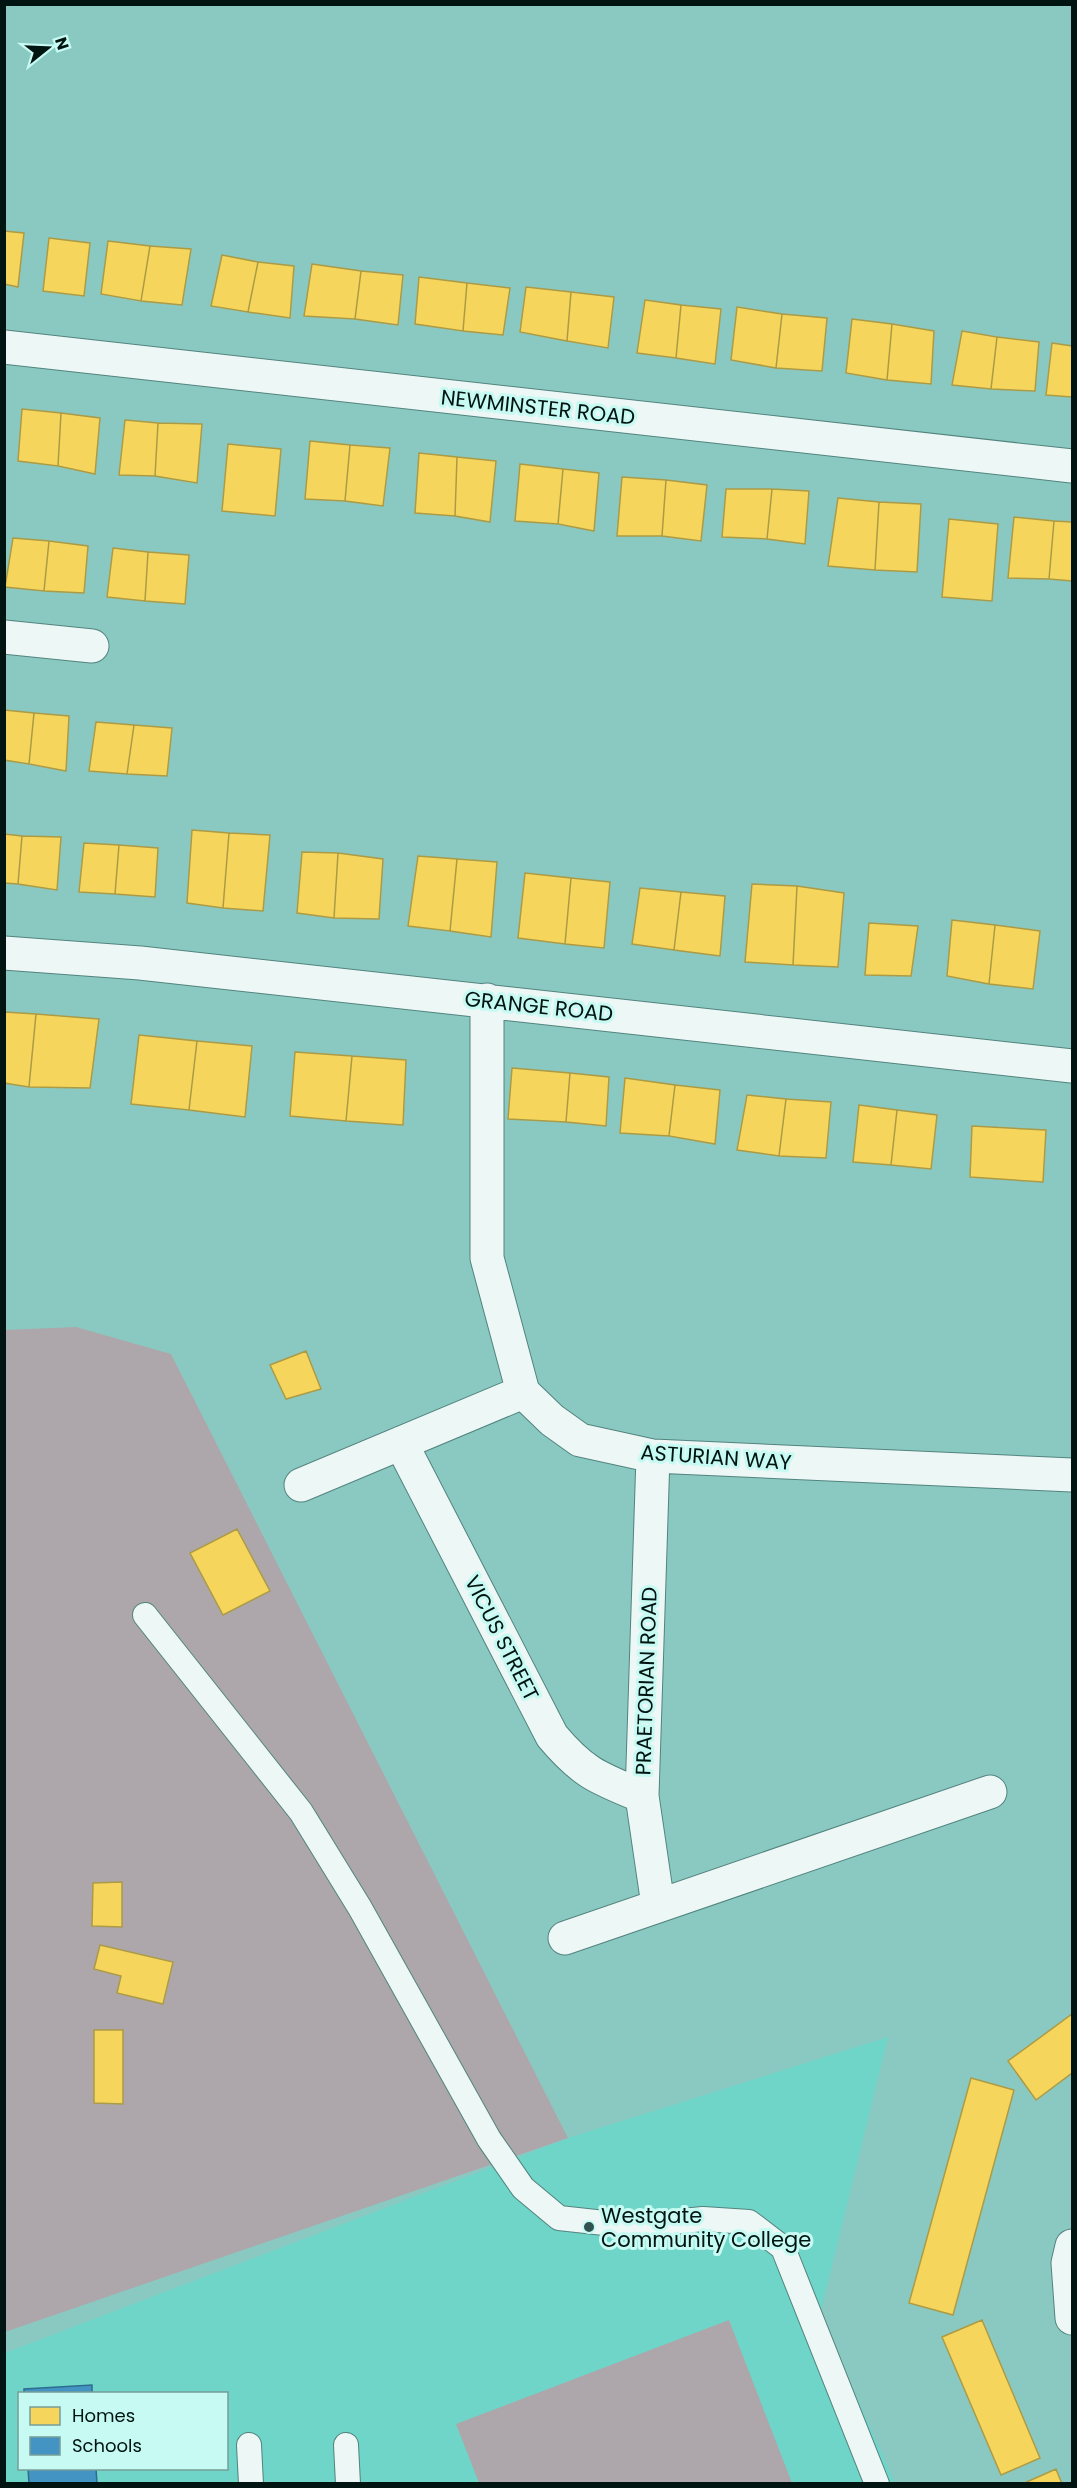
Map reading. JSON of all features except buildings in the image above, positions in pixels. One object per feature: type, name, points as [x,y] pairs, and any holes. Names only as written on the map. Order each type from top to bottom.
[{"type":"street","name":"NEWMINSTER ROAD","points":[[4,347],[1072,466]]},
{"type":"street","points":[[4,637],[92,646]]},
{"type":"street","name":"GRANGE ROAD","points":[[4,953],[141,963],[1072,1066]]},
{"type":"street","name":"ASTURIAN WAY","points":[[487,1000],[487,1258],[524,1392],[552,1420],[580,1440],[652,1456],[1072,1476]]},
{"type":"street","points":[[301,1485],[524,1392]]},
{"type":"street","name":"VICUS STREET","points":[[401,1443],[552,1736],[572,1760],[596,1778],[642,1796]]},
{"type":"street","name":"PRAETORIAN ROAD","points":[[652,1456],[642,1796],[658,1905]]},
{"type":"street","points":[[566,1938],[990,1792]]},
{"type":"street","points":[[1072,2246],[1068,2263],[1072,2318]]},
{"type":"lane","points":[[145,1616],[301,1812],[360,1908],[489,2139],[523,2188],[559,2218],[632,2226],[703,2219],[749,2222],[783,2248],[877,2484]]},
{"type":"lane","points":[[249,2445],[251,2484]]},
{"type":"lane","points":[[346,2445],[348,2484]]},
{"type":"shaded area","points":[[76,1327],[171,1354],[568,2138],[5,2332],[4,1330]]},
{"type":"shaded area","name":"Westgate Community College","points":[[888,2037],[820,2315],[895,2483],[5,2484],[5,2353],[568,2138]]},
{"type":"shaded area","points":[[729,2320],[792,2483],[479,2483],[456,2424]]},
{"type":"place","name":"Westgate Community College","points":[[589,2227]]}]
